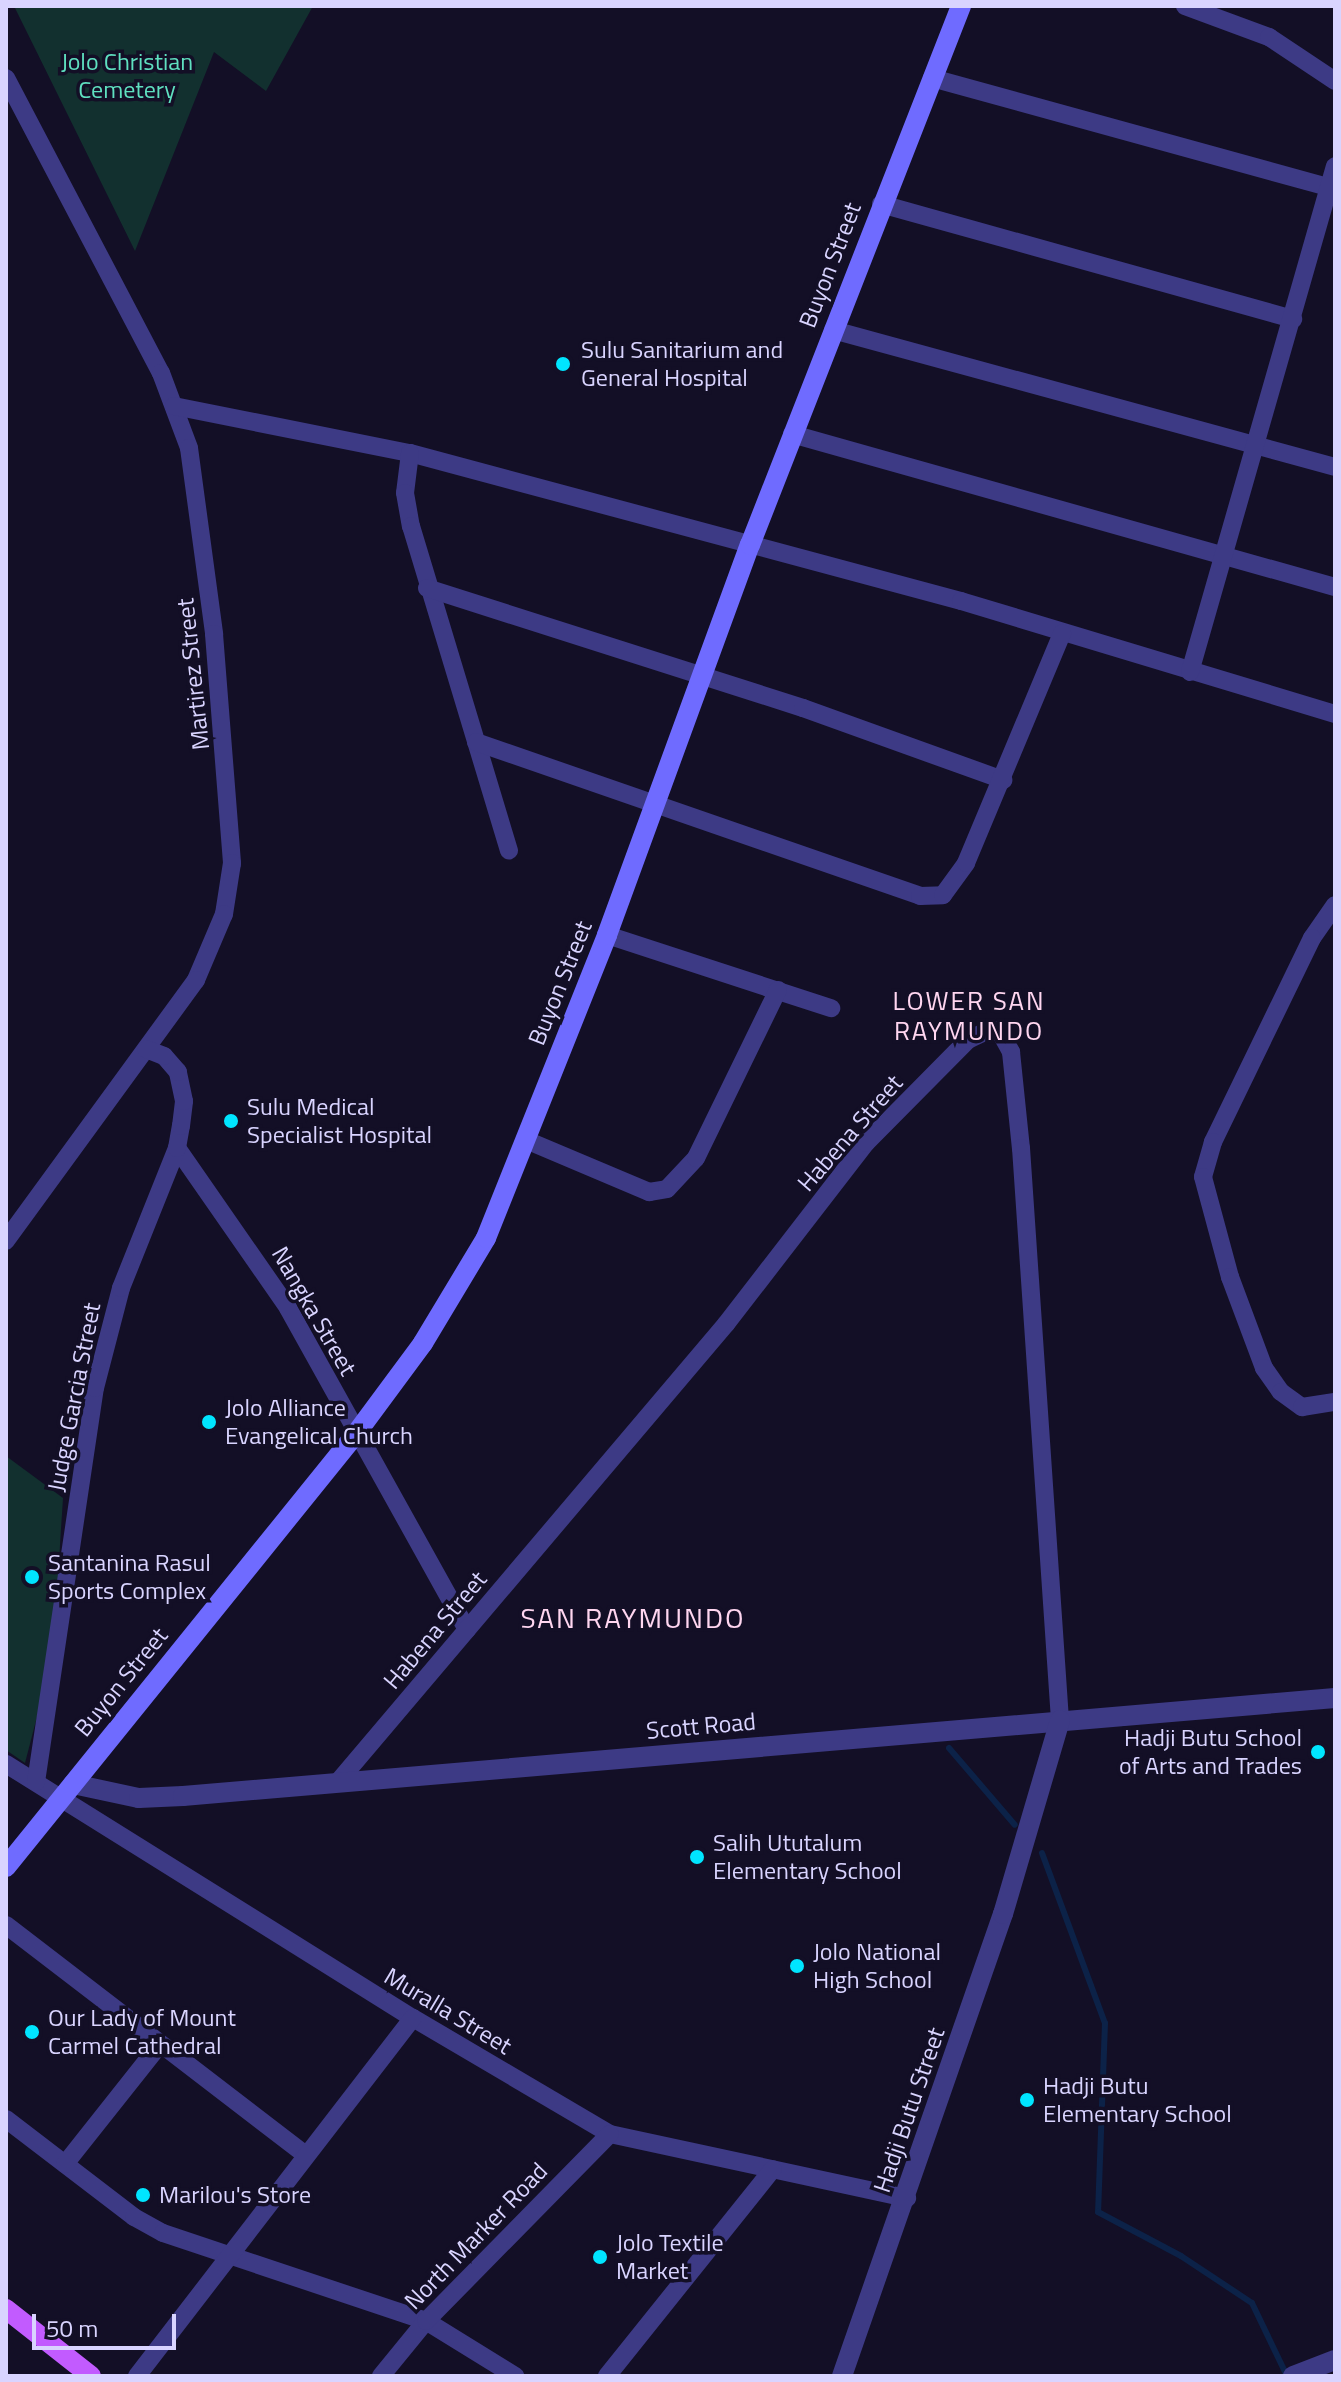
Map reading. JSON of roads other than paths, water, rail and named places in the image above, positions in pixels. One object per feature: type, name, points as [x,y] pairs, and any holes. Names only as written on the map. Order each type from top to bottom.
[{"type":"main road","name":"Buyon Street","points":[[6,1867],[355,1435],[469,1271],[526,1140],[607,935],[792,434],[961,6]]},
{"type":"main road","points":[[8,2313],[91,2376]]},
{"type":"street","points":[[1185,6],[1269,37],[1335,81]]},
{"type":"street","name":"Martirez Street","points":[[6,78],[174,406],[189,448],[214,634],[232,863],[224,914],[208,958],[146,1049],[6,1241]]},
{"type":"street","points":[[932,78],[1329,187]]},
{"type":"street","points":[[1190,672],[1335,166]]},
{"type":"street","points":[[881,204],[1293,319]]},
{"type":"street","points":[[833,330],[1335,467]]},
{"type":"street","points":[[174,406],[410,453],[1062,633],[1335,714]]},
{"type":"street","points":[[792,434],[1335,587]]},
{"type":"street","points":[[410,453],[405,493],[427,588],[509,851]]},
{"type":"street","points":[[427,588],[703,676],[1003,780]]},
{"type":"street","points":[[476,742],[933,896],[951,890],[1003,780],[1062,633]]},
{"type":"street","points":[[1335,905],[1312,938],[1219,1128],[1203,1177],[1222,1252],[1264,1368],[1281,1392],[1302,1407],[1335,1402]]},
{"type":"street","points":[[607,935],[831,1008]]},
{"type":"street","points":[[526,1140],[649,1192],[667,1189],[696,1158],[778,990]]},
{"type":"street","name":"Habena Street","points":[[337,1783],[726,1324],[866,1143],[968,1040],[991,1029],[1000,1032],[1011,1052],[1017,1104],[1060,1720]]},
{"type":"street","name":"Judge Garcia Street","points":[[36,1782],[95,1388],[121,1288],[177,1148],[183,1083],[164,1056],[146,1049]]},
{"type":"street","name":"Nangka Street","points":[[177,1148],[288,1308],[355,1435],[467,1630]]},
{"type":"street","name":"Scott Road","points":[[67,1791],[139,1798],[1335,1698]]},
{"type":"street","name":"Hadji Butu Street","points":[[842,2376],[907,2198],[1028,1838],[1060,1720]]},
{"type":"street","name":"Muralla Street","points":[[6,1764],[36,1782],[67,1791],[413,2018],[610,2134],[907,2198]]},
{"type":"street","points":[[6,1925],[306,2155]]},
{"type":"street","points":[[137,2376],[231,2260],[306,2155],[413,2018]]},
{"type":"street","points":[[65,2164],[160,2044]]},
{"type":"street","points":[[6,2119],[134,2217],[231,2260],[426,2321],[515,2376]]},
{"type":"street","name":"North Marker Road","points":[[381,2376],[426,2321],[610,2134]]},
{"type":"street","points":[[607,2376],[773,2169]]},
{"type":"street","points":[[1298,2374],[1335,2360]]},
{"type":"waterway","points":[[949,1748],[1015,1825]]},
{"type":"waterway","points":[[1042,1853],[1105,2023],[1098,2212],[1181,2256],[1252,2303],[1287,2376]]},
{"type":"place","name":"Sulu Sanitarium and General Hospital","points":[[563,364]]},
{"type":"place","name":"Sulu Medical Specialist Hospital","points":[[231,1121]]},
{"type":"place","name":"Jolo Alliance Evangelical Church","points":[[209,1422]]},
{"type":"place","name":"Santanina Rasul Sports Complex","points":[[32,1577]]},
{"type":"place","name":"Hadji Butu School of Arts and Trades","points":[[1318,1752]]},
{"type":"place","name":"Salih Ututalum Elementary School","points":[[697,1857]]},
{"type":"place","name":"Jolo National High School","points":[[797,1966]]},
{"type":"place","name":"Our Lady of Mount Carmel Cathedral","points":[[32,2032]]},
{"type":"place","name":"Hadji Butu Elementary School","points":[[1027,2100]]},
{"type":"place","name":"Marilou's Store","points":[[143,2195]]},
{"type":"place","name":"Jolo Textile Market","points":[[600,2257]]},
{"type":"district","name":"LOWER SAN RAYMUNDO","points":[[969,1016]]},
{"type":"district","name":"SAN RAYMUNDO","points":[[633,1618]]},
{"type":"park label","name":"Jolo Christian Cemetery","points":[[127,76]]}]
